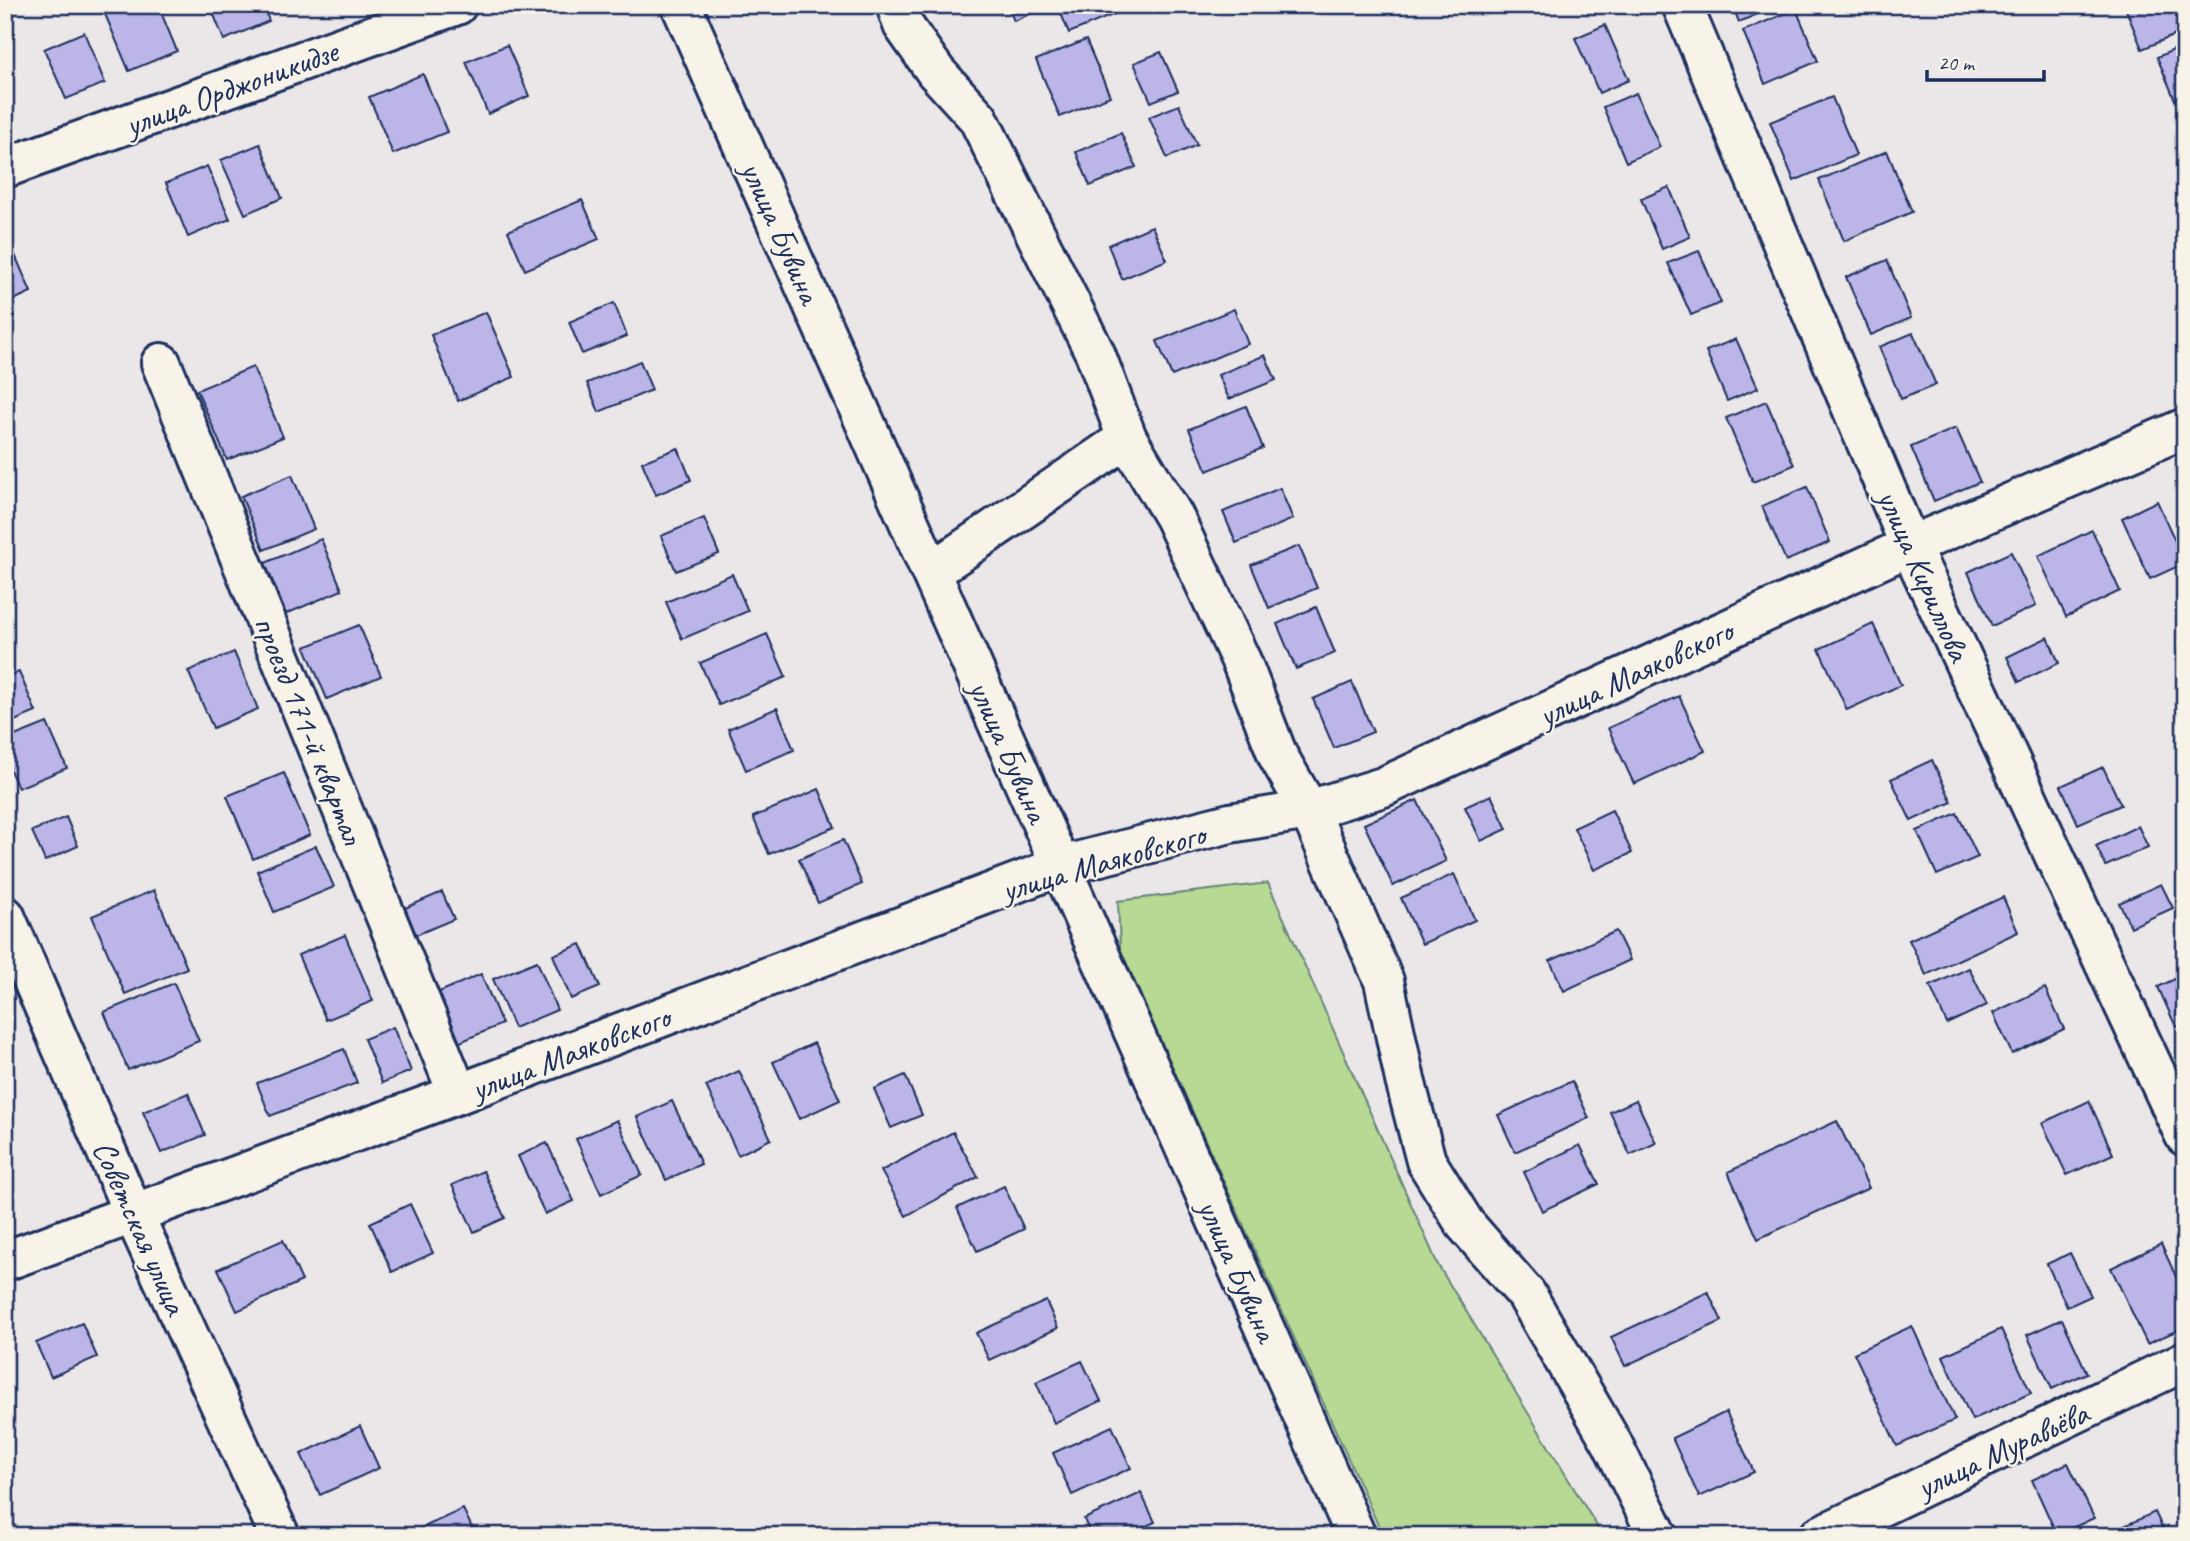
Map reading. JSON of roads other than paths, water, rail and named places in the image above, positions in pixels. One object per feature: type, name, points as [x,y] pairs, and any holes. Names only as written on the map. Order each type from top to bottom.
[{"type":"street","name":"улица Орджоникидзе","points":[[5,168],[457,5]]},
{"type":"street","name":"улица Бувина","points":[[681,5],[1356,1536]]},
{"type":"street","points":[[896,5],[903,24],[936,72],[978,118],[1095,354],[1127,438],[1174,517],[1242,663],[1278,756],[1309,810],[1384,981],[1426,1161],[1465,1224],[1526,1294],[1612,1444],[1658,1536]]},
{"type":"street","name":"улица Кириллова","points":[[1682,5],[1910,546],[2185,1136]]},
{"type":"street","name":"проезд 171-й квартал","points":[[161,363],[458,1094]]},
{"type":"street","name":"улица Маяковского","points":[[5,1261],[458,1094],[1061,866],[1230,823],[1309,810],[1383,787],[1910,546],[2185,428]]},
{"type":"street","points":[[931,572],[1127,438]]},
{"type":"street","name":"Советская улица","points":[[5,916],[133,1213],[280,1536]]},
{"type":"street","name":"улица Муравьёва","points":[[1819,1536],[2185,1361]]}]
